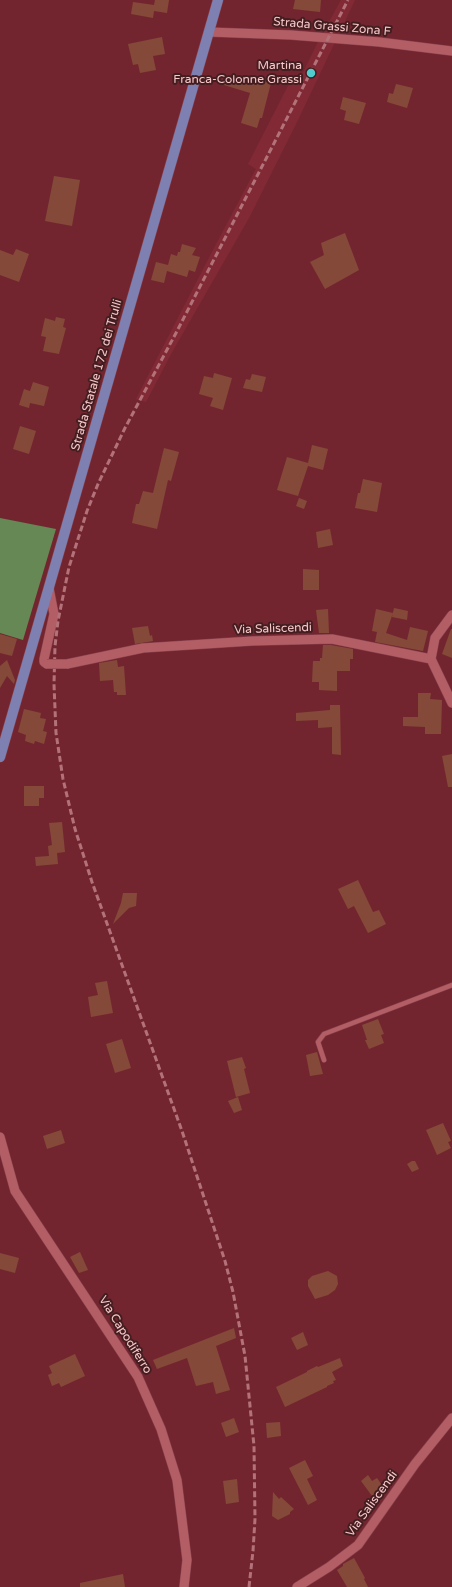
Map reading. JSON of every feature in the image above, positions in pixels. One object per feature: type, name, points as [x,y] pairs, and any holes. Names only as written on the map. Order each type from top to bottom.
[{"type":"main road","name":"Strada Statale 172 dei Trulli","points":[[0,757],[218,0]]},
{"type":"street","name":"Strada Grassi Zona F","points":[[209,32],[292,35],[379,42],[452,51]]},
{"type":"street","name":"Via Saliscendi","points":[[49,588],[54,614],[44,659],[44,662],[47,664],[67,664],[143,648],[252,641],[332,639],[431,659]]},
{"type":"street","points":[[452,615],[435,638],[431,659],[452,703]]},
{"type":"street","name":"Via Capodiferro","points":[[0,1137],[15,1191],[138,1377],[161,1429],[178,1480],[187,1560],[184,1587]]},
{"type":"street","name":"Via Saliscendi","points":[[297,1587],[330,1568],[358,1545],[415,1464],[452,1418]]},
{"type":"lane","points":[[324,1060],[318,1042],[324,1034],[452,985]]},
{"type":"shaded area","points":[[341,0],[355,0],[249,218],[171,354],[146,402],[136,399],[256,169],[248,164],[289,84],[297,85]]},
{"type":"green space","points":[[0,518],[56,529],[23,640],[0,633]]},
{"type":"building","points":[[155,0],[169,0],[167,13],[154,11],[153,18],[131,14],[133,2],[154,5]]},
{"type":"building","points":[[295,0],[321,0],[320,12],[293,9]]},
{"type":"building","points":[[162,37],[165,54],[153,56],[156,70],[140,73],[138,64],[133,65],[128,44]]},
{"type":"building","points":[[227,75],[253,83],[254,78],[271,83],[262,118],[260,118],[257,128],[241,123],[250,93],[224,85]]},
{"type":"building","points":[[396,84],[413,88],[407,108],[387,102],[389,93],[393,94]]},
{"type":"building","points":[[343,97],[366,103],[359,124],[344,120],[346,111],[340,109]]},
{"type":"building","points":[[54,176],[80,180],[72,226],[45,221]]},
{"type":"building","points":[[345,233],[359,270],[325,289],[310,262],[324,255],[321,243]]},
{"type":"building","points":[[182,244],[196,248],[192,255],[200,257],[195,272],[189,270],[187,277],[167,271],[164,283],[151,280],[156,262],[168,265],[171,254],[177,256],[178,252],[180,252]]},
{"type":"building","points":[[16,249],[29,254],[19,282],[0,275],[0,250],[13,255]]},
{"type":"building","points":[[56,317],[65,319],[63,327],[66,328],[59,354],[43,351],[46,337],[41,336],[45,318],[55,321]]},
{"type":"building","points":[[214,373],[232,378],[223,410],[210,406],[213,398],[199,394],[204,376],[213,378]]},
{"type":"building","points":[[252,374],[266,377],[262,392],[243,388],[246,379],[250,380]]},
{"type":"building","points":[[33,382],[49,387],[44,406],[30,403],[29,408],[19,405],[24,389],[30,391]]},
{"type":"building","points":[[20,426],[36,431],[29,454],[13,449]]},
{"type":"building","points":[[312,445],[328,449],[323,470],[308,466],[298,496],[277,490],[287,457],[308,463]]},
{"type":"building","points":[[164,448],[179,452],[171,481],[168,480],[157,529],[132,523],[136,504],[139,504],[143,491],[153,493]]},
{"type":"building","points":[[363,479],[382,483],[377,512],[355,508]]},
{"type":"building","points":[[299,498],[307,501],[304,509],[296,506]]},
{"type":"building","points":[[330,529],[333,545],[318,548],[316,532]]},
{"type":"building","points":[[303,569],[319,570],[319,590],[303,590]]},
{"type":"building","points":[[394,608],[408,611],[407,620],[392,617]]},
{"type":"building","points":[[328,609],[329,633],[319,633],[316,610]]},
{"type":"building","points":[[376,609],[393,613],[386,633],[407,640],[410,627],[428,631],[423,651],[375,642],[377,632],[372,631]]},
{"type":"building","points":[[148,626],[150,636],[152,635],[153,641],[135,644],[132,628]]},
{"type":"building","points":[[452,629],[452,658],[442,654]]},
{"type":"building","points":[[0,634],[17,639],[12,656],[0,653]]},
{"type":"building","points":[[323,645],[353,649],[353,659],[350,659],[350,671],[337,671],[337,691],[319,690],[319,682],[312,682],[313,661],[320,661],[320,658],[322,658]]},
{"type":"building","points":[[7,660],[15,680],[14,684],[7,676],[0,688],[0,666]]},
{"type":"building","points":[[117,660],[118,667],[124,666],[126,695],[117,695],[117,692],[114,692],[113,680],[100,681],[99,663]]},
{"type":"building","points":[[418,693],[431,693],[430,699],[442,700],[441,734],[425,734],[425,727],[403,726],[403,717],[418,717]]},
{"type":"building","points":[[330,705],[340,705],[341,755],[332,754],[332,727],[318,728],[318,720],[296,721],[296,713],[330,710]]},
{"type":"building","points":[[24,709],[41,713],[40,718],[46,719],[43,731],[47,732],[44,744],[35,741],[34,744],[25,741],[26,735],[18,732]]},
{"type":"building","points":[[452,754],[452,787],[448,787],[442,756]]},
{"type":"building","points":[[24,786],[44,786],[44,798],[39,798],[39,806],[24,806]]},
{"type":"building","points":[[62,822],[65,852],[57,853],[58,864],[36,866],[35,857],[49,856],[48,846],[52,845],[49,823]]},
{"type":"building","points":[[358,880],[373,912],[379,910],[386,924],[368,933],[354,906],[348,909],[338,889]]},
{"type":"building","points":[[123,893],[137,893],[136,906],[129,908],[113,924],[121,903]]},
{"type":"building","points":[[107,981],[113,1013],[91,1017],[88,997],[98,995],[95,983]]},
{"type":"building","points":[[378,1019],[384,1034],[381,1035],[384,1043],[369,1049],[365,1040],[367,1040],[362,1025]]},
{"type":"building","points":[[122,1039],[131,1068],[115,1073],[106,1044]]},
{"type":"building","points":[[317,1052],[323,1074],[310,1076],[306,1055]]},
{"type":"building","points":[[242,1057],[246,1068],[244,1069],[250,1093],[236,1097],[227,1061]]},
{"type":"building","points":[[238,1097],[242,1110],[234,1113],[228,1101]]},
{"type":"building","points":[[443,1123],[451,1141],[448,1142],[451,1148],[437,1155],[426,1130]]},
{"type":"building","points":[[61,1130],[65,1143],[47,1149],[43,1136]]},
{"type":"building","points":[[415,1161],[419,1169],[412,1172],[407,1164]]},
{"type":"building","points":[[80,1252],[88,1270],[79,1273],[70,1257]]},
{"type":"building","points":[[0,1253],[19,1258],[15,1273],[0,1269]]},
{"type":"building","points":[[328,1271],[337,1276],[338,1284],[335,1290],[328,1295],[315,1299],[308,1286],[308,1280],[312,1276]]},
{"type":"building","points":[[234,1328],[236,1338],[216,1346],[230,1390],[216,1394],[213,1382],[196,1386],[187,1358],[157,1369],[153,1360]]},
{"type":"building","points":[[303,1332],[308,1345],[297,1350],[291,1338]]},
{"type":"building","points":[[75,1354],[85,1376],[61,1387],[59,1383],[52,1386],[48,1375],[52,1373],[49,1366]]},
{"type":"building","points":[[340,1358],[343,1366],[332,1372],[336,1380],[333,1381],[334,1383],[285,1407],[276,1387],[317,1366],[318,1367]]},
{"type":"building","points":[[234,1418],[239,1432],[226,1437],[221,1423]]},
{"type":"building","points":[[280,1422],[281,1436],[267,1438],[266,1423]]},
{"type":"building","points":[[305,1460],[313,1476],[307,1479],[317,1500],[308,1505],[289,1468]]},
{"type":"building","points":[[368,1475],[372,1481],[377,1478],[386,1491],[375,1500],[361,1481]]},
{"type":"building","points":[[237,1479],[239,1502],[226,1504],[223,1481]]},
{"type":"building","points":[[273,1492],[279,1499],[281,1497],[294,1509],[290,1512],[290,1514],[278,1520],[272,1516]]},
{"type":"building","points":[[354,1558],[365,1578],[364,1579],[368,1587],[347,1587],[337,1570],[343,1566],[343,1564]]},
{"type":"building","points":[[123,1574],[125,1587],[80,1587],[80,1583]]},
{"type":"railway","points":[[249,1587],[255,1519],[254,1446],[245,1356],[233,1292],[225,1261],[182,1131],[92,882],[75,829],[63,779],[56,733],[54,684],[55,646],[58,621],[69,567],[87,511],[98,484],[125,428],[176,333],[348,0]]},
{"type":"place","name":"Martina Franca-Colonne Grassi","points":[[311,73]]}]
